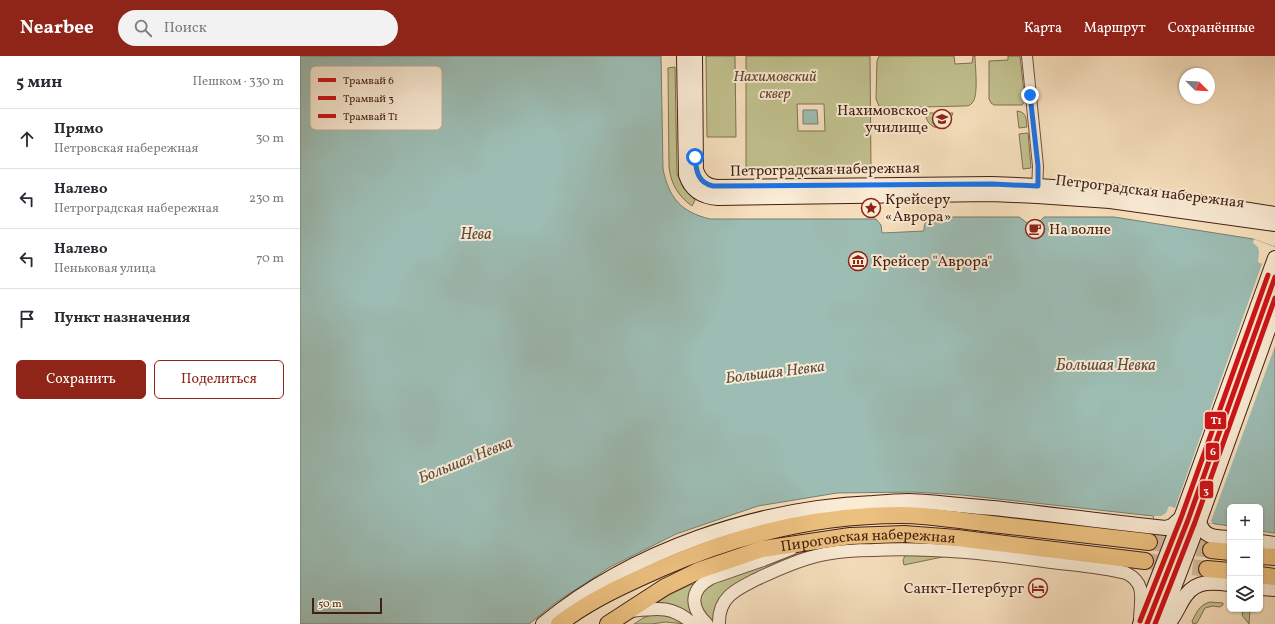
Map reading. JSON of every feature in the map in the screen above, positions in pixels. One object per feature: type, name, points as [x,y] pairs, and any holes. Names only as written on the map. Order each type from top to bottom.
[{"type":"main road","points":[[684,56],[686,175],[695,190],[709,191]]},
{"type":"main road","points":[[695,56],[696,170],[699,178],[709,191]]},
{"type":"main road","name":"Петроградская набережная","points":[[709,191],[718,187],[992,184],[1275,224]]},
{"type":"main road","name":"Петроградская набережная","points":[[1037,191],[1112,191],[1199,202],[1275,214]]},
{"type":"main road","points":[[1140,624],[1181,518],[1275,258]]},
{"type":"main road","points":[[1160,624],[1199,522],[1275,311]]},
{"type":"main road","points":[[543,624],[561,609],[604,581],[684,543],[736,525],[765,517],[826,506],[908,501],[1018,511],[1166,528],[1172,526],[1181,518]]},
{"type":"main road","name":"Пироговская набережная","points":[[559,624],[610,592],[690,556],[759,533],[799,524],[848,517],[902,515],[1015,526],[1149,542]]},
{"type":"main road","points":[[1199,522],[1202,530],[1206,534],[1227,538]]},
{"type":"main road","name":"Пироговская набережная","points":[[608,624],[664,587],[700,570],[762,549],[812,540],[850,536],[904,534],[957,538],[1145,561]]},
{"type":"main road","points":[[1263,542],[1275,544]]},
{"type":"main road","points":[[1211,550],[1227,552]]},
{"type":"main road","points":[[1263,556],[1275,557]]},
{"type":"main road","points":[[1207,569],[1227,571]]},
{"type":"main road","points":[[1263,575],[1275,577]]},
{"type":"main road","name":"Пироговская набережная","points":[[578,624],[644,576]]},
{"type":"main road","points":[[1168,624],[1186,595],[1195,586],[1216,582],[1227,584]]},
{"type":"main road","points":[[1263,588],[1275,590]]},
{"type":"street","points":[[1026,56],[1038,166],[1037,191]]},
{"type":"street","points":[[707,624],[696,610],[694,602],[698,587],[705,581],[812,540]]},
{"type":"street","points":[[720,624],[722,607],[730,595],[737,589],[769,574],[810,557],[849,551],[900,548],[983,553],[1126,573],[1133,577],[1141,588],[1140,624]]},
{"type":"street","points":[[626,612],[653,608],[671,610],[679,613],[693,624]]},
{"type":"green space","points":[[706,56],[735,56],[736,137],[707,137]]},
{"type":"green space","name":"Нахимовский сквер","points":[[746,56],[870,56],[871,170],[746,172]],"holes":[[[797,104],[824,104],[825,131],[798,131]]]},
{"type":"green space","points":[[879,56],[954,56],[955,64],[972,63],[973,56],[975,56],[976,88],[974,100],[968,106],[886,108],[879,106],[876,99],[877,61]]},
{"type":"green space","points":[[1008,56],[1020,56],[1025,101],[1022,105],[994,105],[989,99],[989,61],[1008,60]]},
{"type":"green space","points":[[675,67],[677,174],[684,189],[695,200],[692,206],[679,194],[673,184],[669,167],[668,68]]},
{"type":"green space","points":[[1017,111],[1024,114],[1027,127],[1019,128]]},
{"type":"green space","points":[[925,113],[953,113],[947,124],[938,128],[930,124]]},
{"type":"green space","points":[[1028,133],[1031,168],[1023,169],[1019,134]]},
{"type":"green space","points":[[849,544],[849,546],[734,586],[714,624],[702,613],[699,607],[702,589],[707,584],[739,571],[824,546]]},
{"type":"green space","points":[[906,554],[947,556],[904,565],[903,560]]},
{"type":"green space","points":[[692,584],[694,586],[697,620],[673,605],[658,602],[669,595]]},
{"type":"green space","points":[[1206,603],[1223,603],[1223,605],[1220,607],[1213,606],[1205,608],[1197,623],[1193,624],[1192,621],[1199,609]]},
{"type":"green space","points":[[1243,612],[1250,612],[1249,624],[1242,615]]},
{"type":"green space","points":[[653,614],[670,615],[686,624],[665,622],[634,624]]},
{"type":"water","points":[[300,56],[661,56],[663,169],[666,179],[673,196],[684,208],[710,219],[876,219],[881,225],[882,233],[924,231],[925,223],[932,217],[1019,217],[1030,225],[1038,223],[1044,217],[1114,217],[1253,239],[1275,247],[1275,533],[1263,531],[1263,504],[1227,504],[1227,526],[1179,518],[1154,520],[1153,516],[962,495],[913,492],[837,493],[758,506],[676,534],[610,567],[555,603],[529,624],[300,624]]},
{"type":"water","points":[[803,110],[817,110],[818,124],[803,124]]},
{"type":"pier","points":[[1254,239],[1275,247],[1275,346],[1211,521],[1213,524],[1181,518],[1172,518],[1163,521],[1154,520],[1154,516],[1161,516],[1166,513],[1169,506],[1175,508],[1262,264],[1258,262],[1259,252],[1258,247],[1253,243]]},
{"type":"tunnel","points":[[1149,542],[1211,550]]},
{"type":"tunnel","points":[[1145,561],[1207,569]]},
{"type":"tram line","name":"Т1","points":[[1140,621],[1181,518],[1268,275]]},
{"type":"tram line","name":"6","points":[[1147,624],[1188,520],[1275,277]]},
{"type":"tram line","name":"3","points":[[1155,624],[1195,522],[1275,298]]},
{"type":"place","name":"Нахимовское училище","points":[[942,119]]},
{"type":"place","name":"Крейсеру «Аврора»","points":[[871,208]]},
{"type":"place","name":"На волне","points":[[1035,229]]},
{"type":"place","name":"Крейсер \"Аврора\"","points":[[858,261]]},
{"type":"place","name":"Санкт-Петербург","points":[[1038,588]]},
{"type":"route","points":[[695,157],[696,170],[699,178],[709,186],[718,187],[992,184],[1038,186],[1038,166],[1030,95]]},
{"type":"water label","name":"Нева","points":[[476,233]]},
{"type":"water label","name":"Большая Невка","points":[[1106,364]]},
{"type":"water label","name":"Большая Невка","points":[[775,371]]},
{"type":"water label","name":"Большая Невка","points":[[465,459]]}]
